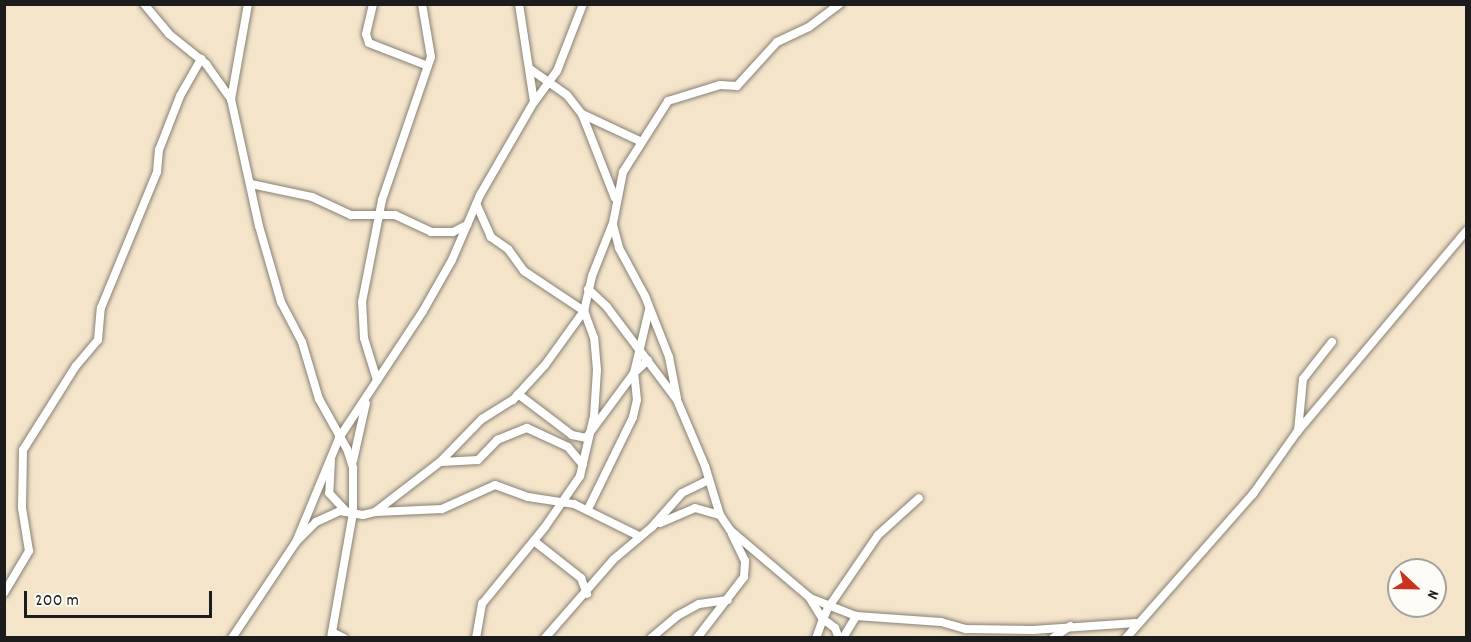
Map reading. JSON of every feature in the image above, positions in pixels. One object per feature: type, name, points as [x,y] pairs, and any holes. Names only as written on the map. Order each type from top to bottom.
[{"type":"street","points":[[144,4],[169,34],[201,59],[231,99]]},
{"type":"street","points":[[248,4],[231,99],[281,302],[302,342],[319,399],[339,438],[348,449],[352,466]]},
{"type":"street","points":[[373,4],[366,34],[370,44],[428,66]]},
{"type":"street","points":[[377,380],[363,338],[361,314],[380,213],[428,66],[431,42],[422,4]]},
{"type":"street","points":[[519,4],[525,57],[531,69],[534,102]]},
{"type":"street","points":[[296,542],[339,438],[423,311],[476,204],[534,102],[549,84],[583,4]]},
{"type":"street","points":[[476,638],[482,604],[534,541],[583,467],[590,436],[597,358],[584,311],[588,290],[613,224],[615,200],[623,172],[640,141],[668,101],[720,85],[737,86],[777,42],[809,27],[840,4]]},
{"type":"street","points":[[4,593],[29,551],[22,507],[23,450],[76,366],[98,340],[100,308],[157,172],[162,140],[185,84],[201,59]]},
{"type":"street","points":[[531,69],[567,95],[582,114],[615,200]]},
{"type":"street","points":[[582,114],[640,141]]},
{"type":"street","points":[[251,184],[312,197],[351,215],[380,213],[400,217],[431,232],[453,232],[467,225]]},
{"type":"street","points":[[476,204],[492,237],[508,249],[524,271],[584,311]]},
{"type":"street","points":[[613,224],[618,248],[641,287],[669,357],[677,400],[720,515],[743,555],[745,570],[741,585],[697,638]]},
{"type":"street","points":[[1126,638],[1136,623],[1253,494],[1298,432],[1467,231]]},
{"type":"street","points":[[588,290],[638,347],[677,400]]},
{"type":"street","points":[[588,509],[633,417],[637,400],[634,373],[638,347],[649,310]]},
{"type":"street","points":[[375,512],[440,462],[474,425],[519,394],[584,311]]},
{"type":"street","points":[[1298,432],[1303,379],[1332,342]]},
{"type":"street","points":[[590,436],[634,373],[648,360]]},
{"type":"street","points":[[344,638],[332,635],[349,512],[355,441],[369,393]]},
{"type":"street","points":[[519,394],[572,435],[590,436]]},
{"type":"street","points":[[440,462],[456,459],[478,460],[497,440],[527,428],[568,447],[580,457],[583,467]]},
{"type":"street","points":[[332,454],[329,493],[349,512]]},
{"type":"street","points":[[652,527],[682,493],[708,480]]},
{"type":"street","points":[[232,638],[296,542],[316,522],[349,512],[442,509],[491,485],[536,499],[561,500],[588,509],[639,536]]},
{"type":"street","points":[[816,638],[828,608],[878,535],[919,498]]},
{"type":"street","points":[[545,638],[586,594],[614,559],[639,536],[652,527],[695,508],[720,515]]},
{"type":"street","points":[[730,530],[809,597],[828,608],[856,616],[941,622],[966,629],[1136,623]]},
{"type":"street","points":[[534,541],[581,578],[586,594]]},
{"type":"street","points":[[809,597],[823,619],[835,628],[841,638],[856,616]]},
{"type":"street","points":[[651,638],[699,604],[728,600]]},
{"type":"street","points":[[1053,638],[1070,626]]}]
